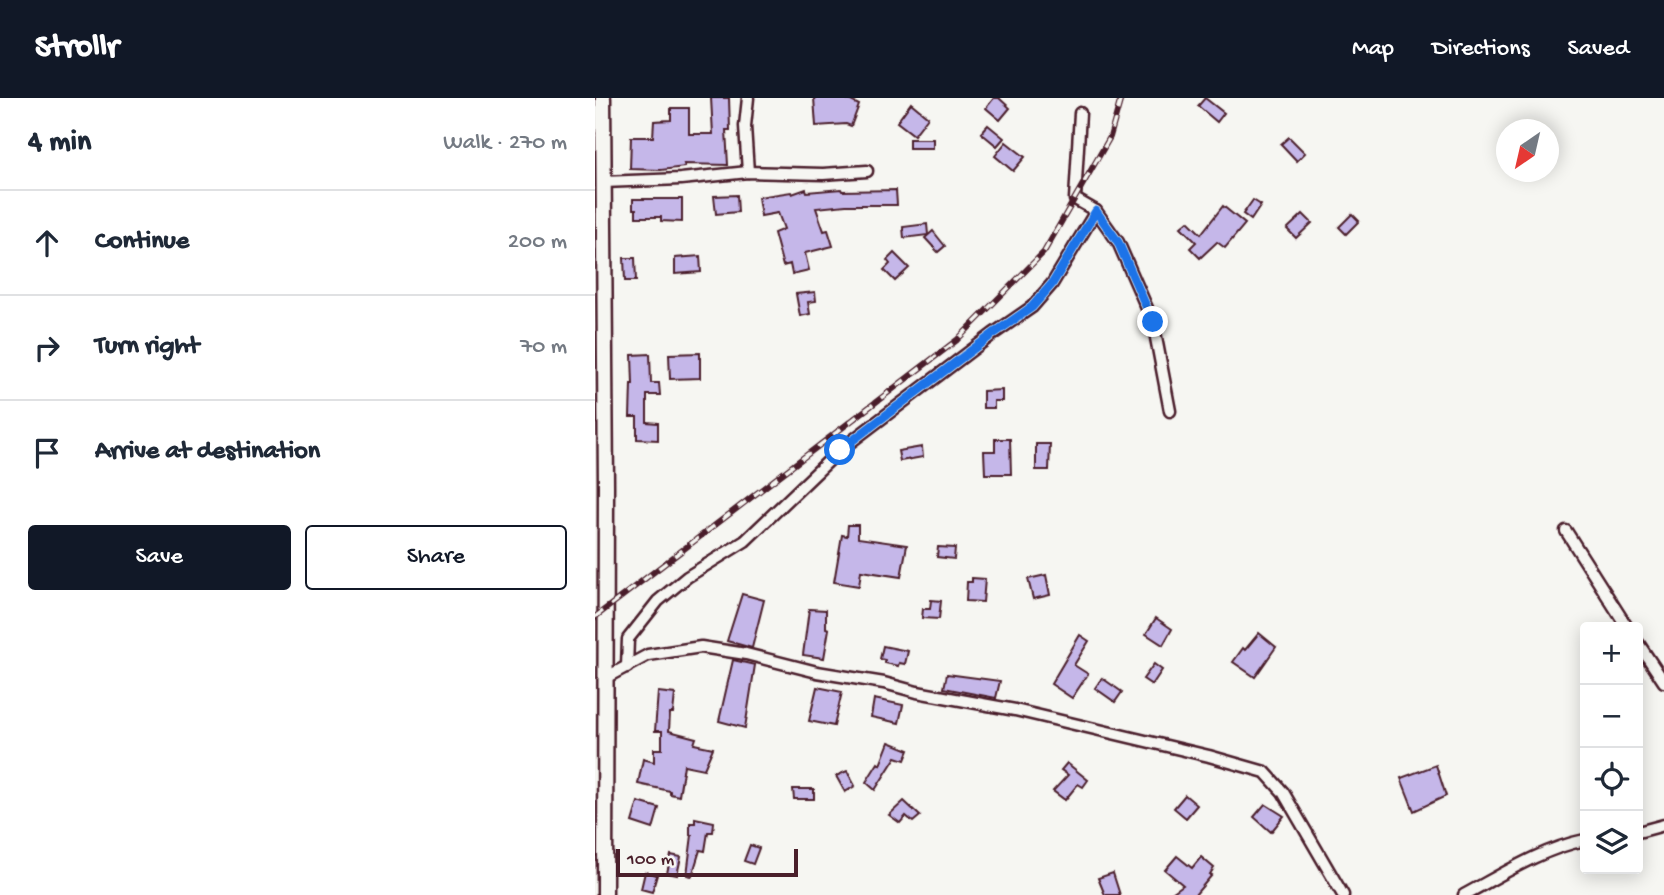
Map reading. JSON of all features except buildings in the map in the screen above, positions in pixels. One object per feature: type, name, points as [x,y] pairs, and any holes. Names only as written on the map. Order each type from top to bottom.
[{"type":"street","points":[[603,98],[606,486],[605,678],[600,822],[605,895]]},
{"type":"street","points":[[748,98],[745,127],[748,172]]},
{"type":"street","points":[[1080,113],[1075,199],[1096,211],[1118,242],[1153,322],[1170,411]]},
{"type":"street","points":[[603,182],[681,179],[748,172],[823,174],[867,171]]},
{"type":"street","points":[[627,667],[628,639],[658,601],[687,577],[745,541],[840,450],[1032,307],[1052,284],[1096,211]]},
{"type":"street","points":[[1566,531],[1624,622]]},
{"type":"street","points":[[605,678],[648,655],[701,647],[747,654],[817,672],[1015,710],[1265,772],[1283,792],[1306,828],[1343,895]]},
{"type":"street","points":[[1643,650],[1664,682]]},
{"type":"street","points":[[1643,831],[1664,825]]},
{"type":"street","points":[[1464,895],[1535,857],[1565,844],[1580,841]]},
{"type":"railway","points":[[595,617],[957,340],[1044,252],[1110,137],[1121,98]]},
{"type":"route","points":[[840,450],[1032,307],[1052,284],[1096,211],[1118,242],[1153,322]]}]
